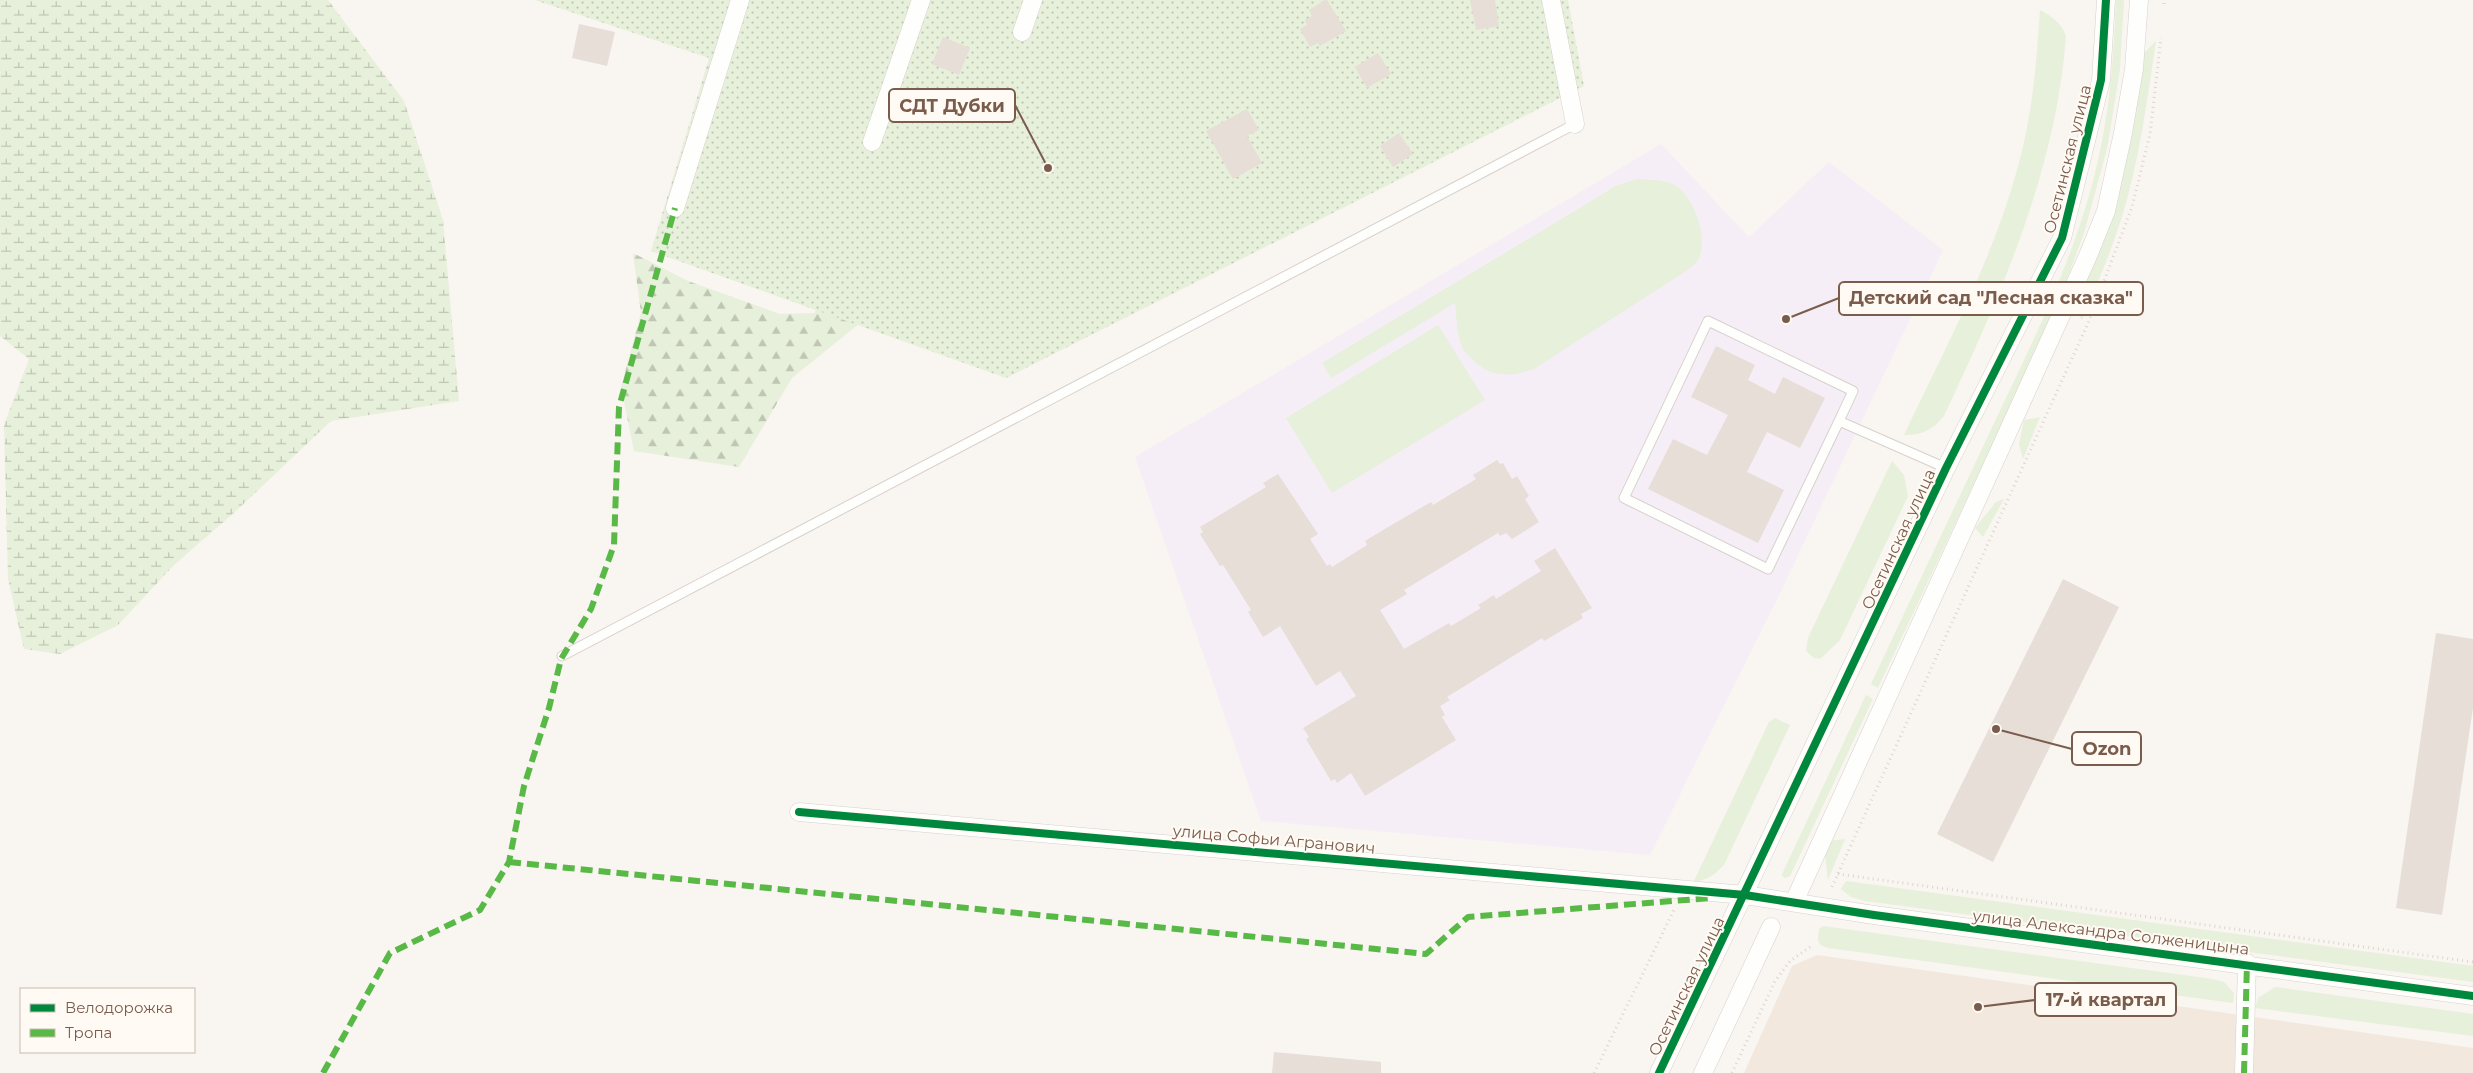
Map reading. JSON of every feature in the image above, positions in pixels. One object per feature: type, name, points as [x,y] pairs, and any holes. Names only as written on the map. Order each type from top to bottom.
[{"type":"street","points":[[675,208],[740,0]]},
{"type":"street","points":[[872,142],[921,0]]},
{"type":"street","points":[[1022,32],[1033,0]]},
{"type":"street","points":[[1551,0],[1575,124]]},
{"type":"street","name":"Осетинская улица","points":[[1659,1073],[1670,1065],[1746,895],[1946,468],[2062,238],[2101,80],[2106,0]]},
{"type":"street","points":[[1794,902],[2083,267],[2106,210],[2123,133],[2134,70],[2138,0]]},
{"type":"street","name":"улица Софьи Агранович","points":[[799,812],[1746,895]]},
{"type":"street","name":"улица Александра Солженицына","points":[[1746,895],[1884,916],[2473,996]]},
{"type":"street","points":[[1703,1073],[1771,927]]},
{"type":"street","points":[[2244,1073],[2247,964]]},
{"type":"lane","points":[[562,656],[1575,124]]},
{"type":"lane","points":[[1708,321],[1853,391],[1839,421],[1768,569],[1624,498],[1708,321]]},
{"type":"lane","points":[[1839,421],[1946,468]]},
{"type":"path","points":[[1832,887],[2089,321],[2132,207],[2150,134],[2161,38]]},
{"type":"path","points":[[1838,874],[2473,962]]},
{"type":"path","points":[[1594,1073],[1616,1033],[1684,889]]},
{"type":"path","points":[[1732,1073],[1775,981],[1790,961],[1813,945]]},
{"type":"shaded area","points":[[1661,144],[1749,237],[1829,162],[1943,250],[1783,587],[1650,855],[1261,821],[1135,457]]},
{"type":"shaded area","points":[[1817,955],[2473,1048],[2473,1073],[1744,1073],[1792,966]]},
{"type":"green space","points":[[0,0],[328,0],[404,101],[443,220],[459,401],[331,421],[236,511],[174,565],[118,625],[60,654],[24,649],[8,579],[4,425],[29,359],[0,336]]},
{"type":"green space","points":[[535,0],[1568,0],[1584,86],[1006,378],[651,251],[709,58]]},
{"type":"green space","points":[[2116,0],[2124,0],[2120,69],[2107,149],[2084,233],[2056,309],[1878,688],[1871,684],[2027,355],[2057,287],[2082,218],[2101,146],[2110,92]]},
{"type":"green space","points":[[2040,10],[2059,24],[2066,36],[2060,86],[2051,135],[2023,231],[1986,324],[1944,416],[1927,431],[1904,435],[1956,328],[2002,218],[2024,142],[2033,92]]},
{"type":"green space","points":[[2156,41],[2133,176],[2121,220],[2082,320],[2072,307],[2140,64],[2145,52]]},
{"type":"green space","points":[[1637,179],[1668,182],[1680,189],[1693,206],[1701,229],[1701,251],[1697,262],[1683,273],[1534,369],[1526,372],[1518,374],[1494,373],[1480,366],[1469,356],[1463,349],[1459,338],[1455,303],[1331,378],[1322,363],[1616,186]]},
{"type":"green space","points":[[633,253],[688,281],[780,314],[815,313],[817,277],[865,319],[792,378],[739,467],[634,451],[621,387],[641,313]]},
{"type":"green space","points":[[1438,325],[1485,400],[1332,493],[1286,418]]},
{"type":"green space","points":[[2040,417],[2023,459],[2019,444],[2024,420]]},
{"type":"green space","points":[[1892,461],[1904,475],[1908,496],[1840,640],[1820,659],[1814,658],[1806,651],[1808,638]]},
{"type":"green space","points":[[2004,499],[1983,537],[1975,528],[1996,502]]},
{"type":"green space","points":[[1866,695],[1873,699],[1790,876],[1785,878],[1782,876],[1783,872]]},
{"type":"green space","points":[[1775,718],[1790,725],[1724,865],[1710,877],[1694,881],[1769,722]]},
{"type":"green space","points":[[1845,839],[1828,880],[1825,855],[1829,841]]},
{"type":"green space","points":[[1846,881],[2473,966],[2473,982],[1865,901],[1851,897],[1841,889]]},
{"type":"green space","points":[[1823,926],[2213,979],[2224,982],[2234,993],[2233,1003],[1828,948],[1820,945],[1818,940],[1819,929]]},
{"type":"green space","points":[[2275,987],[2473,1014],[2473,1036],[2255,1008],[2258,998]]},
{"type":"building","points":[[1327,0],[1346,31],[1320,46],[1318,43],[1310,47],[1300,29],[1307,25],[1305,20],[1312,16],[1309,10]]},
{"type":"building","points":[[1470,0],[1495,0],[1499,26],[1476,30]]},
{"type":"building","points":[[579,24],[615,32],[607,66],[572,58]]},
{"type":"building","points":[[943,37],[970,48],[959,75],[932,64]]},
{"type":"building","points":[[1378,53],[1391,74],[1367,88],[1355,67]]},
{"type":"building","points":[[1247,109],[1259,130],[1247,136],[1262,163],[1233,179],[1206,131]]},
{"type":"building","points":[[1399,133],[1413,154],[1393,167],[1380,146]]},
{"type":"building","points":[[1716,346],[1755,365],[1748,380],[1775,394],[1783,377],[1825,398],[1800,448],[1767,432],[1747,472],[1784,490],[1758,543],[1648,489],[1673,439],[1707,455],[1728,415],[1691,397]]},
{"type":"building","points":[[1497,460],[1500,464],[1503,463],[1512,479],[1517,476],[1529,496],[1525,499],[1539,522],[1512,539],[1506,533],[1500,536],[1498,533],[1404,590],[1407,594],[1380,610],[1404,649],[1449,623],[1451,626],[1481,608],[1478,605],[1494,595],[1496,599],[1541,571],[1534,561],[1555,548],[1592,608],[1581,614],[1583,618],[1544,641],[1542,638],[1447,697],[1450,700],[1440,706],[1445,715],[1442,717],[1456,740],[1365,796],[1351,773],[1337,783],[1335,779],[1331,781],[1306,739],[1309,737],[1303,728],[1356,696],[1340,671],[1316,686],[1280,626],[1263,637],[1248,612],[1251,610],[1223,565],[1220,566],[1200,534],[1203,532],[1200,527],[1266,487],[1263,483],[1278,474],[1318,534],[1310,539],[1327,566],[1330,564],[1332,567],[1367,545],[1365,541],[1431,502],[1433,505],[1476,479],[1473,475]]},
{"type":"building","points":[[2063,579],[2119,607],[1993,862],[1937,834]]},
{"type":"building","points":[[2436,633],[2473,639],[2473,708],[2442,915],[2396,908]]},
{"type":"building","points":[[1274,1052],[1381,1062],[1381,1073],[1272,1073]]},
{"type":"marked path","points":[[323,1073],[390,953],[480,910],[509,862],[524,786],[549,708],[561,659],[591,609],[614,545],[619,407],[675,208]]},
{"type":"marked path","points":[[509,862],[1426,954],[1468,917],[1711,898]]},
{"type":"marked path","points":[[2244,1073],[2247,963]]},
{"type":"cycle path","points":[[1659,1073],[1946,468],[2062,238],[2101,80],[2106,0]]},
{"type":"cycle path","points":[[799,812],[1745,895],[1874,915],[2473,996]]},
{"type":"place","name":"СДТ Дубки","points":[[1048,168]]},
{"type":"place","name":"Детский сад \"Лесная сказка\"","points":[[1786,319]]},
{"type":"place","name":"Ozon","points":[[1996,729]]},
{"type":"place","name":"17-й квартал","points":[[1978,1007]]}]
